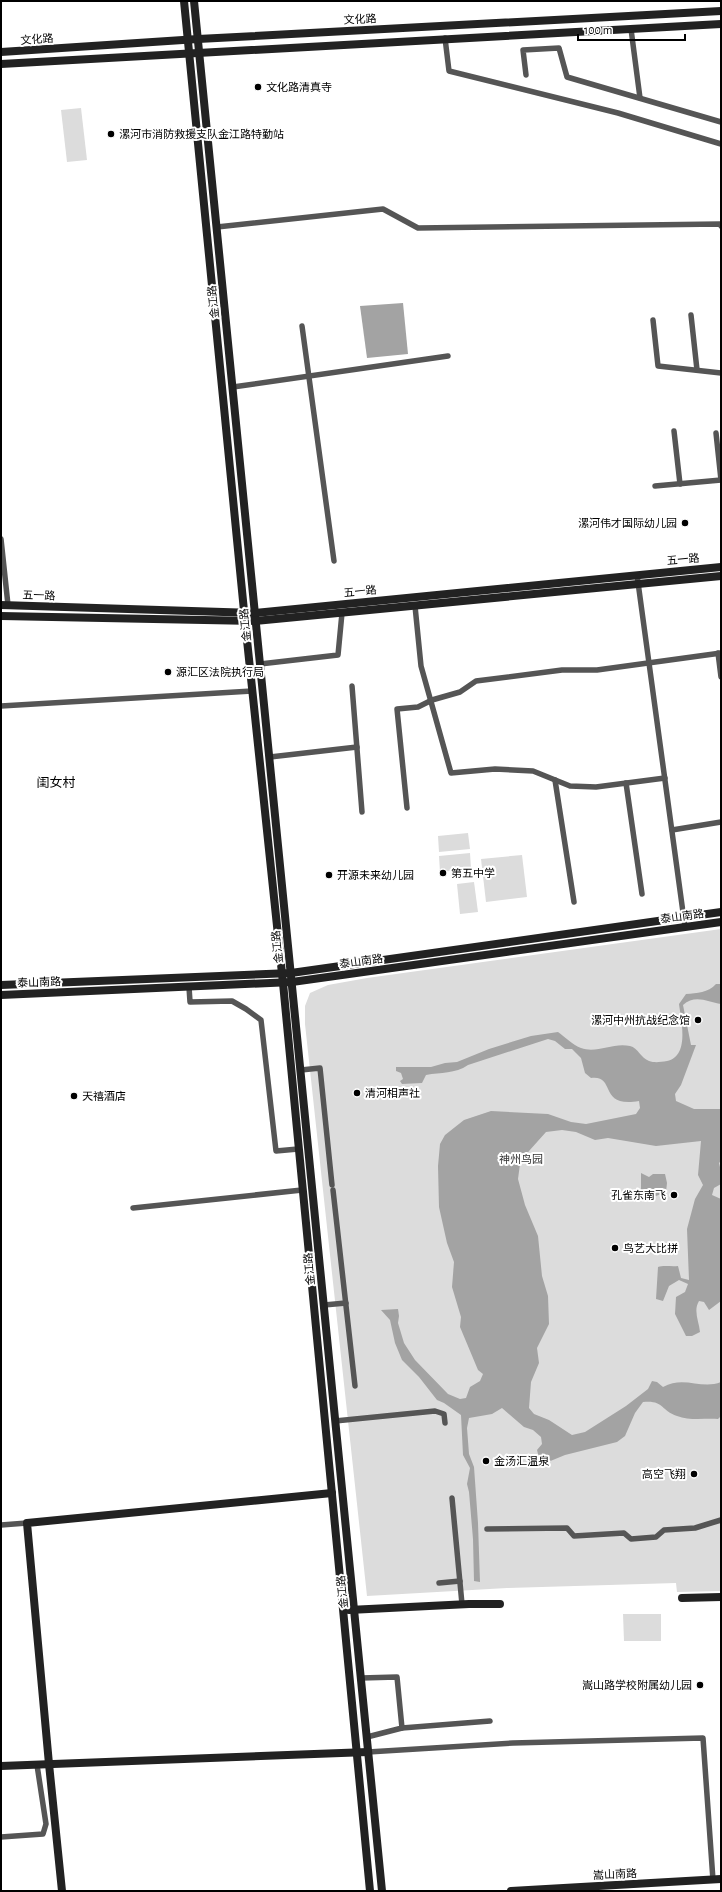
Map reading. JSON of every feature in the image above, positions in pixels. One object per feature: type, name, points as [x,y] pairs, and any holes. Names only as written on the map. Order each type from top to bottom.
[{"type":"street","name":"金江路","points":[[184,1],[244,617],[283,983],[370,1891]]},
{"type":"street","name":"金江路","points":[[194,1],[382,1891]]},
{"type":"street","name":"文化路","points":[[1,52],[198,39],[721,11]]},
{"type":"street","name":"文化路","points":[[1,64],[189,52],[721,24]]},
{"type":"street","points":[[631,29],[640,98]]},
{"type":"street","points":[[445,38],[449,71],[618,114],[721,144]]},
{"type":"street","points":[[526,75],[524,50],[559,48],[567,77],[721,122]]},
{"type":"street","points":[[207,228],[383,209],[418,228],[720,224],[721,226]]},
{"type":"street","points":[[691,315],[696,370]]},
{"type":"street","points":[[653,320],[658,366],[721,373]]},
{"type":"street","points":[[302,326],[334,561]]},
{"type":"street","points":[[232,387],[448,356]]},
{"type":"street","points":[[674,431],[680,484]]},
{"type":"street","points":[[655,486],[721,480],[716,434]]},
{"type":"street","points":[[1,539],[5,605]]},
{"type":"street","name":"五一路","points":[[255,617],[721,567]]},
{"type":"street","points":[[637,575],[685,927]]},
{"type":"street","name":"五一路","points":[[1,616],[255,617],[342,613],[721,576]]},
{"type":"street","name":"五一路","points":[[5,605],[244,617]]},
{"type":"street","points":[[415,606],[421,666],[451,773],[496,769],[533,771],[570,786],[596,787],[665,778]]},
{"type":"street","points":[[260,664],[338,655],[342,613]]},
{"type":"street","points":[[407,808],[397,709],[418,707],[431,701],[460,692],[476,681],[562,670],[597,670],[719,653],[721,677]]},
{"type":"street","points":[[352,686],[362,812]]},
{"type":"street","points":[[1,706],[252,691]]},
{"type":"street","points":[[270,757],[357,747]]},
{"type":"street","points":[[555,780],[574,902]]},
{"type":"street","points":[[626,783],[642,894]]},
{"type":"street","points":[[264,809],[274,808]]},
{"type":"street","points":[[672,830],[721,822]]},
{"type":"street","name":"泰山南路","points":[[1,985],[282,974],[721,912]]},
{"type":"street","name":"泰山南路","points":[[1,995],[283,983],[721,922]]},
{"type":"street","points":[[152,979],[152,988]]},
{"type":"street","points":[[189,987],[190,1002],[232,1001],[262,1020],[276,1151],[309,1148]]},
{"type":"street","points":[[301,1070],[320,1068],[355,1386]]},
{"type":"street","points":[[133,1208],[302,1190]]},
{"type":"street","points":[[314,1306],[346,1303]]},
{"type":"street","points":[[335,1421],[435,1411],[444,1414],[445,1422]]},
{"type":"street","points":[[1,1525],[332,1493]]},
{"type":"street","points":[[452,1498],[462,1604]]},
{"type":"street","points":[[487,1529],[567,1528],[574,1536],[624,1533],[631,1539],[656,1537],[664,1530],[695,1528],[721,1520]]},
{"type":"street","points":[[27,1523],[62,1891]]},
{"type":"street","points":[[439,1583],[460,1581]]},
{"type":"street","points":[[682,1598],[721,1597]]},
{"type":"street","points":[[344,1611],[462,1604],[500,1604]]},
{"type":"street","points":[[361,1678],[397,1677],[402,1728]]},
{"type":"street","points":[[367,1737],[402,1728],[490,1721]]},
{"type":"street","points":[[1,1766],[356,1753],[513,1743],[703,1738],[717,1879]]},
{"type":"street","points":[[1,1838],[43,1834],[46,1824],[37,1765]]},
{"type":"street","name":"嵩山南路","points":[[511,1891],[717,1879]]},
{"type":"green space","points":[[81,108],[87,160],[67,162],[61,110]]},
{"type":"green space","points":[[468,833],[470,849],[439,852],[438,836]]},
{"type":"green space","points":[[470,853],[471,869],[440,872],[439,856]]},
{"type":"green space","points":[[522,855],[527,897],[486,902],[481,859]]},
{"type":"green space","points":[[474,882],[478,912],[460,914],[457,884]]},
{"type":"green space","name":"神州鸟园","points":[[721,929],[721,1591],[677,1592],[676,1583],[507,1588],[367,1596],[305,1024],[305,1006],[310,993],[328,985],[367,978]]},
{"type":"green space","points":[[623,1614],[661,1614],[661,1641],[624,1641]]},
{"type":"shaded area","points":[[403,303],[408,354],[367,358],[360,306]]},
{"type":"shaded area","points":[[716,984],[721,984],[721,1004],[697,999],[683,1005],[691,1045],[696,1045],[681,1085],[675,1094],[676,1101],[694,1109],[721,1109],[721,1161],[719,1163],[721,1171],[721,1184],[714,1188],[712,1195],[721,1199],[721,1301],[709,1310],[704,1302],[699,1301],[696,1312],[700,1332],[692,1336],[686,1336],[675,1314],[676,1297],[685,1292],[688,1284],[679,1280],[669,1286],[663,1301],[656,1299],[658,1267],[678,1266],[681,1278],[689,1280],[687,1229],[695,1199],[703,1185],[698,1175],[701,1141],[656,1146],[608,1138],[595,1140],[576,1132],[562,1130],[546,1132],[529,1151],[520,1164],[518,1179],[525,1205],[538,1236],[542,1276],[548,1296],[549,1324],[537,1348],[539,1363],[531,1382],[529,1408],[534,1414],[549,1420],[572,1435],[585,1432],[626,1406],[648,1389],[652,1381],[657,1382],[663,1387],[678,1382],[714,1384],[721,1382],[721,1416],[718,1419],[682,1418],[672,1414],[655,1402],[643,1402],[635,1413],[625,1436],[617,1442],[565,1455],[548,1462],[539,1458],[537,1450],[542,1444],[541,1437],[533,1430],[524,1427],[502,1408],[492,1414],[469,1418],[467,1428],[469,1454],[474,1467],[480,1582],[474,1581],[473,1539],[467,1484],[470,1468],[463,1455],[461,1415],[437,1400],[419,1377],[402,1360],[395,1343],[390,1320],[381,1310],[398,1309],[398,1323],[404,1343],[415,1360],[448,1394],[460,1399],[466,1398],[470,1387],[480,1381],[483,1374],[478,1370],[460,1327],[461,1317],[452,1287],[454,1262],[447,1243],[439,1207],[438,1166],[440,1144],[445,1135],[464,1120],[491,1111],[548,1114],[571,1122],[586,1124],[636,1114],[640,1108],[639,1101],[626,1102],[617,1100],[612,1096],[604,1081],[599,1078],[591,1078],[585,1073],[581,1058],[572,1049],[565,1049],[555,1041],[548,1039],[468,1065],[458,1070],[426,1075],[422,1083],[402,1084],[400,1081],[403,1079],[401,1073],[396,1071],[396,1067],[431,1067],[445,1063],[457,1062],[489,1049],[531,1036],[558,1032],[581,1048],[593,1050],[624,1045],[633,1047],[649,1061],[667,1061],[674,1058],[679,1052],[681,1045],[682,1028],[679,1004],[686,994],[706,991]]},
{"type":"shaded area","points":[[641,1173],[649,1177],[653,1174],[665,1174],[667,1183],[666,1192],[656,1196],[649,1193],[641,1198]]},
{"type":"place","name":"文化路清真寺","points":[[258,87]]},
{"type":"place","name":"漯河市消防救援支队金江路特勤站","points":[[111,134]]},
{"type":"place","name":"漯河伟才国际幼儿园","points":[[685,523]]},
{"type":"place","name":"源汇区法院执行局","points":[[168,672]]},
{"type":"place","name":"第五中学","points":[[443,873]]},
{"type":"place","name":"开源未来幼儿园","points":[[329,875]]},
{"type":"place","name":"漯河中州抗战纪念馆","points":[[698,1020]]},
{"type":"place","name":"清河相声社","points":[[357,1093]]},
{"type":"place","name":"天禧酒店","points":[[74,1096]]},
{"type":"place","name":"孔雀东南飞","points":[[674,1195]]},
{"type":"place","name":"鸟艺大比拼","points":[[615,1248]]},
{"type":"place","name":"金汤汇温泉","points":[[486,1461]]},
{"type":"place","name":"高空飞翔","points":[[694,1474]]},
{"type":"place","name":"嵩山路学校附属幼儿园","points":[[700,1685]]},
{"type":"district","name":"闺女村","points":[[56,782]]}]
